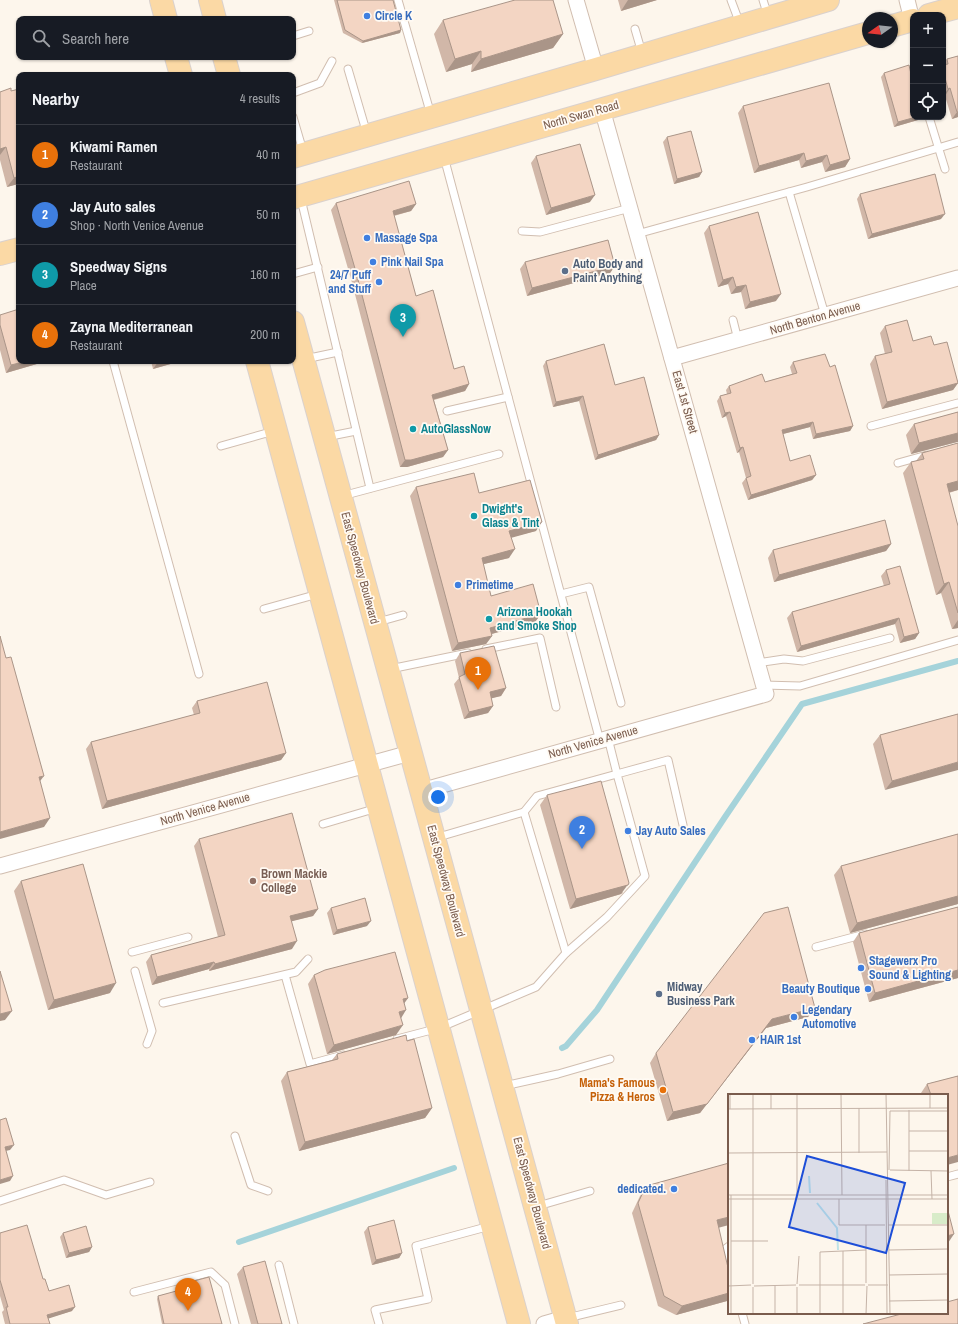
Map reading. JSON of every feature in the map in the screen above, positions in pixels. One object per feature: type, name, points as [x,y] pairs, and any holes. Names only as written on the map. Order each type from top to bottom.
[{"type":"main road","points":[[161,0],[165,16]]},
{"type":"main road","points":[[210,0],[214,16]]},
{"type":"main road","points":[[298,155],[740,26],[766,9],[828,0]]},
{"type":"main road","points":[[937,12],[958,7]]},
{"type":"main road","name":"North Swan Road","points":[[296,197],[862,35]]},
{"type":"main road","points":[[177,60],[180,72]]},
{"type":"main road","points":[[225,60],[228,72]]},
{"type":"main road","name":"East Speedway Boulevard","points":[[296,333],[387,670],[503,1086],[566,1321]]},
{"type":"main road","points":[[258,364],[519,1324]]},
{"type":"street","points":[[576,0],[596,69]]},
{"type":"street","name":"East 1st Street","points":[[602,109],[764,690]]},
{"type":"street","name":"North Benton Avenue","points":[[672,358],[958,278]]},
{"type":"street","name":"North Venice Avenue","points":[[421,791],[604,739],[764,690]]},
{"type":"street","name":"North Venice Avenue","points":[[0,866],[410,753]]},
{"type":"street","points":[[544,1324],[566,1321]]},
{"type":"lane","points":[[398,0],[431,117]]},
{"type":"lane","points":[[731,0],[740,26]]},
{"type":"lane","points":[[635,28],[643,55]]},
{"type":"lane","points":[[296,35],[309,32]]},
{"type":"lane","points":[[296,92],[320,83],[332,61]]},
{"type":"lane","points":[[348,69],[368,135]]},
{"type":"lane","points":[[931,120],[945,169]]},
{"type":"lane","points":[[296,140],[298,155]]},
{"type":"lane","points":[[637,234],[789,192],[958,142]]},
{"type":"lane","points":[[390,1041],[439,1028],[536,987],[566,953],[607,917],[645,876],[617,774],[604,739],[561,594],[443,155]]},
{"type":"lane","points":[[789,192],[825,315]]},
{"type":"lane","points":[[296,197],[318,266],[370,488]]},
{"type":"lane","points":[[522,231],[540,232],[630,208]]},
{"type":"lane","points":[[296,273],[318,266]]},
{"type":"lane","points":[[733,320],[738,340]]},
{"type":"lane","points":[[303,360],[338,352]]},
{"type":"lane","points":[[114,364],[199,674]]},
{"type":"lane","points":[[447,411],[508,397]]},
{"type":"lane","points":[[871,426],[958,403]]},
{"type":"lane","points":[[221,446],[276,430]]},
{"type":"lane","points":[[324,437],[356,431]]},
{"type":"lane","points":[[898,463],[935,453]]},
{"type":"lane","points":[[340,497],[499,454]]},
{"type":"lane","points":[[561,594],[589,587],[621,702]]},
{"type":"lane","points":[[264,609],[320,593]]},
{"type":"lane","points":[[375,622],[403,615]]},
{"type":"lane","points":[[387,670],[540,638],[556,707]]},
{"type":"lane","points":[[757,664],[784,659],[803,661],[890,638]]},
{"type":"lane","points":[[764,690],[800,686],[958,640]]},
{"type":"lane","points":[[434,838],[524,812],[537,796],[668,760],[683,825]]},
{"type":"lane","points":[[323,824],[379,807]]},
{"type":"lane","points":[[524,812],[566,953]]},
{"type":"lane","points":[[816,947],[876,931]]},
{"type":"lane","points":[[132,952],[188,937]]},
{"type":"lane","points":[[163,1003],[296,972],[308,959]]},
{"type":"lane","points":[[135,971],[152,1031],[147,1044]]},
{"type":"lane","points":[[285,975],[310,1064],[354,1052]]},
{"type":"lane","points":[[503,1086],[558,1074],[610,1059]]},
{"type":"lane","points":[[235,1136],[251,1185],[268,1191]]},
{"type":"lane","points":[[948,1177],[958,1174]]},
{"type":"lane","points":[[0,1201],[64,1180],[106,1195],[150,1182]]},
{"type":"lane","points":[[536,1207],[590,1191]]},
{"type":"lane","points":[[379,1324],[375,1310],[428,1299],[416,1246],[492,1225]]},
{"type":"lane","points":[[728,1247],[725,1249],[728,1260]]},
{"type":"lane","points":[[279,1265],[294,1324]]},
{"type":"lane","points":[[134,1292],[179,1279],[211,1272],[225,1285],[236,1324]]},
{"type":"lane","points":[[566,1321],[621,1305]]},
{"type":"lane","points":[[742,1314],[745,1324]]},
{"type":"building","name":"Circle K","points":[[337,0],[393,0],[401,30],[363,41],[345,30]]},
{"type":"building","points":[[515,0],[553,0],[563,34],[481,59],[481,51],[455,59],[443,20]]},
{"type":"building","points":[[958,56],[958,112],[950,88],[948,89],[946,82],[946,64],[948,64],[947,59]]},
{"type":"building","points":[[909,65],[910,119],[898,122],[884,73]]},
{"type":"building","points":[[829,83],[850,159],[830,165],[827,155],[806,161],[804,153],[759,166],[743,106]]},
{"type":"building","points":[[11,88],[11,91],[16,90],[16,177],[14,178],[6,147],[0,149],[0,92]]},
{"type":"building","points":[[691,131],[702,172],[677,179],[667,137]]},
{"type":"building","points":[[580,144],[595,195],[551,208],[536,156]]},
{"type":"building","points":[[935,174],[945,214],[872,234],[860,194]]},
{"type":"building","points":[[409,181],[416,204],[393,211],[416,296],[433,290],[454,369],[464,366],[469,384],[432,395],[448,450],[411,460],[405,460],[356,272],[336,203]]},
{"type":"building","points":[[758,212],[781,294],[750,302],[746,285],[736,287],[733,277],[723,280],[709,226]]},
{"type":"building","name":"Auto Body and Paint Anything","points":[[608,240],[615,266],[532,288],[525,262]]},
{"type":"building","points":[[16,310],[16,364],[11,365],[0,325],[0,315]]},
{"type":"building","points":[[907,320],[913,341],[931,336],[934,345],[947,342],[958,383],[887,402],[875,356],[892,352],[885,326]]},
{"type":"building","points":[[604,344],[615,385],[644,377],[659,435],[598,455],[583,396],[556,402],[546,361]]},
{"type":"building","points":[[825,354],[830,367],[835,365],[853,426],[816,434],[813,422],[782,430],[790,461],[810,455],[816,475],[751,495],[746,478],[751,476],[743,447],[740,448],[730,412],[725,413],[720,396],[731,393],[729,386],[762,374],[765,382],[797,373],[793,362]]},
{"type":"building","points":[[958,412],[958,433],[919,443],[914,424]]},
{"type":"building","points":[[958,443],[958,481],[947,484],[958,526],[958,613],[949,582],[944,584],[911,462],[924,459],[922,453]]},
{"type":"building","points":[[474,473],[479,493],[530,480],[542,522],[509,531],[515,549],[482,558],[491,596],[533,584],[541,614],[490,628],[492,636],[458,643],[416,487]]},
{"type":"building","points":[[885,520],[891,544],[779,575],[773,550]]},
{"type":"building","points":[[900,566],[919,633],[904,637],[899,618],[801,646],[792,612],[890,584],[886,570]]},
{"type":"building","points":[[0,636],[6,658],[11,657],[44,776],[39,777],[50,818],[0,832]]},
{"type":"building","points":[[494,646],[506,688],[490,692],[493,706],[469,712],[459,677],[465,674],[460,653]]},
{"type":"building","points":[[267,682],[286,753],[107,801],[91,742],[200,713],[197,701]]},
{"type":"building","points":[[958,714],[958,762],[892,781],[880,735]]},
{"type":"building","name":"Jay Auto Sales","points":[[601,781],[629,883],[628,885],[576,899],[547,795]]},
{"type":"building","name":"Brown Mackie College","points":[[292,813],[318,909],[290,916],[297,941],[215,964],[214,962],[157,977],[151,955],[225,935],[199,839]]},
{"type":"building","points":[[958,834],[958,896],[857,923],[841,866]]},
{"type":"building","points":[[83,864],[116,983],[54,1000],[21,881]]},
{"type":"building","points":[[365,898],[371,921],[337,930],[331,908]]},
{"type":"building","points":[[788,907],[815,1008],[772,1019],[707,1104],[673,1112],[656,1053],[764,913]]},
{"type":"building","points":[[958,907],[958,970],[875,993],[859,933]]},
{"type":"building","points":[[395,952],[408,998],[403,999],[406,1010],[399,1012],[403,1025],[334,1045],[314,975],[325,970]]},
{"type":"building","points":[[0,971],[12,1011],[0,1014]]},
{"type":"building","points":[[406,1035],[407,1041],[414,1039],[432,1108],[305,1142],[287,1072],[338,1059],[337,1054]]},
{"type":"building","points":[[958,1076],[958,1155],[948,1158],[948,1094],[931,1094],[927,1084]]},
{"type":"building","points":[[6,1118],[14,1145],[5,1147],[13,1176],[0,1180],[0,1120]]},
{"type":"building","points":[[728,1163],[728,1217],[717,1220],[728,1268],[728,1293],[682,1306],[664,1296],[638,1203],[646,1186]]},
{"type":"building","points":[[948,1211],[954,1234],[948,1236]]},
{"type":"building","points":[[394,1220],[402,1253],[376,1260],[368,1227]]},
{"type":"building","points":[[27,1225],[43,1279],[45,1279],[49,1291],[69,1285],[75,1307],[47,1315],[50,1324],[10,1324],[6,1307],[8,1307],[0,1280],[0,1233]]},
{"type":"building","points":[[86,1226],[92,1247],[69,1253],[63,1233]]},
{"type":"building","points":[[265,1261],[282,1324],[258,1324],[243,1267]]},
{"type":"building","points":[[209,1277],[222,1324],[164,1324],[158,1296],[191,1287],[190,1282]]},
{"type":"building","points":[[958,1299],[958,1324],[863,1324],[901,1314],[948,1314],[948,1302]]},
{"type":"waterway","points":[[562,1048],[566,1046],[597,1010],[802,704],[958,661]]},
{"type":"waterway","points":[[239,1242],[454,1168]]},
{"type":"place","name":"Circle K","points":[[367,16]]},
{"type":"place","name":"Massage Spa","points":[[367,238]]},
{"type":"place","name":"Pink Nail Spa","points":[[373,262]]},
{"type":"place","name":"Auto Body and Paint Anything","points":[[565,271]]},
{"type":"place","name":"24/7 Puff and Stuff","points":[[379,282]]},
{"type":"place","name":"Speedway Signs","points":[[403,337]]},
{"type":"place","name":"AutoGlassNow","points":[[413,429]]},
{"type":"place","name":"Dwight's Glass & Tint","points":[[474,516]]},
{"type":"place","name":"Primetime","points":[[458,585]]},
{"type":"place","name":"Arizona Hookah and Smoke Shop","points":[[489,619]]},
{"type":"place","name":"Kiwami Ramen","points":[[478,690]]},
{"type":"place","name":"Jay Auto Sales","points":[[628,831]]},
{"type":"place","name":"Jay Auto sales","points":[[582,849]]},
{"type":"place","name":"Brown Mackie College","points":[[253,881]]},
{"type":"place","name":"Stagewerx Pro Sound & Lighting","points":[[861,968]]},
{"type":"place","name":"Beauty Boutique","points":[[868,989]]},
{"type":"place","name":"Midway Business Park","points":[[659,994]]},
{"type":"place","name":"Legendary Automotive","points":[[794,1017]]},
{"type":"place","name":"HAIR 1st","points":[[752,1040]]},
{"type":"place","name":"Mama's Famous Pizza & Heros","points":[[663,1090]]},
{"type":"place","name":"dedicated.","points":[[674,1189]]},
{"type":"place","name":"Zayna Mediterranean","points":[[188,1311]]}]
